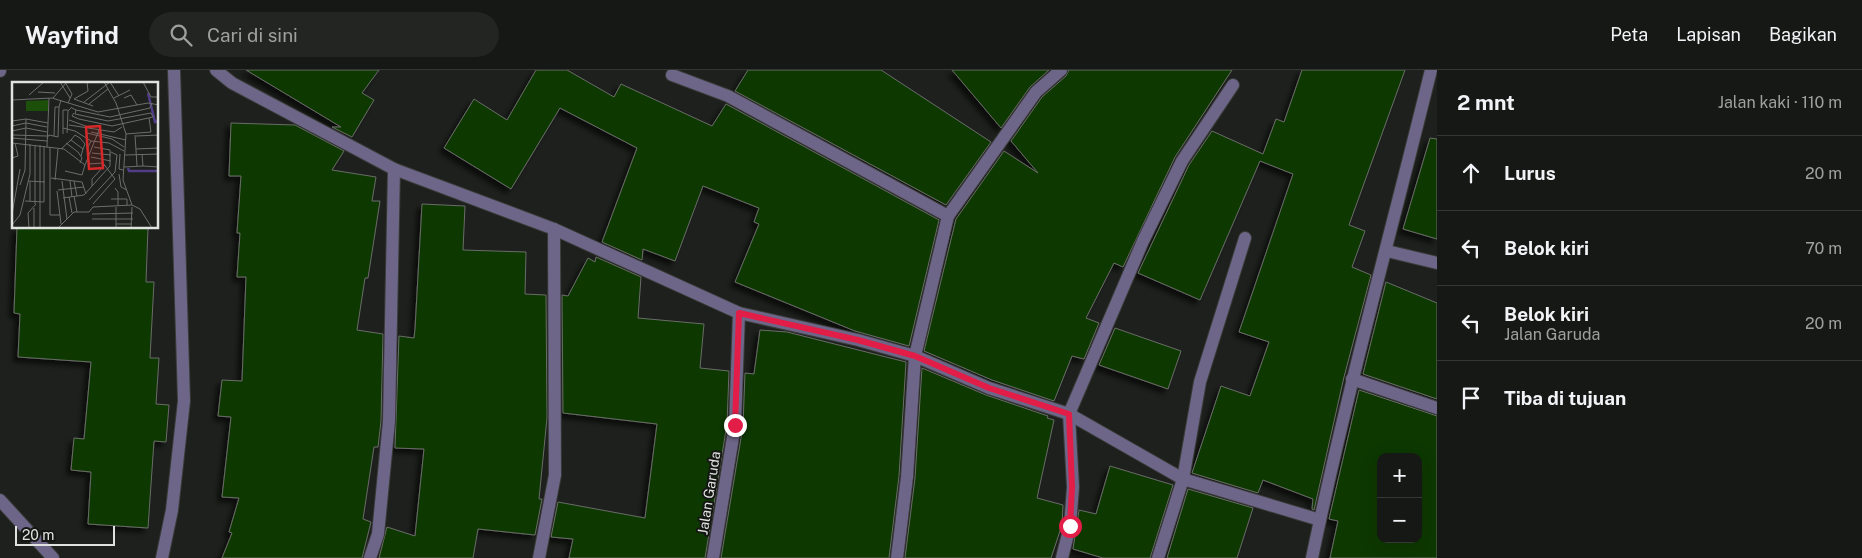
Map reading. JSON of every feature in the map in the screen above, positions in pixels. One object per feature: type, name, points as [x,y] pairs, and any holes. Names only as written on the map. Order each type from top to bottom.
[{"type":"street","points":[[162,558],[172,510],[184,401],[174,70]]},
{"type":"street","points":[[216,70],[232,83],[394,169],[554,229],[739,313],[858,340],[915,356],[989,388],[1069,414],[1183,479],[1320,520]]},
{"type":"street","points":[[897,558],[908,476],[915,356],[948,216],[1036,92],[1060,70]]},
{"type":"street","points":[[1312,558],[1352,379],[1387,251],[1431,70]]},
{"type":"street","points":[[672,74],[728,96],[948,216]]},
{"type":"street","points":[[1062,558],[1070,526],[1072,487],[1069,414],[1143,241],[1182,161],[1233,85]]},
{"type":"street","points":[[370,558],[378,534],[389,421],[394,169]]},
{"type":"street","points":[[539,558],[556,475],[554,229]]},
{"type":"street","points":[[1158,558],[1183,479],[1200,382],[1245,238]]},
{"type":"street","points":[[1387,251],[1437,264]]},
{"type":"street","name":"Jalan Garuda","points":[[713,558],[735,425],[739,313]]},
{"type":"street","points":[[1352,379],[1437,408]]},
{"type":"street","points":[[0,500],[54,558]]},
{"type":"building","points":[[246,70],[379,70],[362,93],[374,100],[352,137],[332,127],[341,127]]},
{"type":"building","points":[[536,70],[567,70],[614,97],[621,84],[712,126],[726,104],[939,220],[909,346],[855,331],[735,282],[759,224],[754,222],[759,208],[703,186],[675,261],[643,249],[642,260],[602,242],[637,148],[560,108],[511,189],[444,148],[474,99],[507,120]]},
{"type":"building","points":[[748,70],[881,70],[991,142],[946,205],[735,91]]},
{"type":"building","points":[[952,70],[1049,70],[1030,87],[1001,128]]},
{"type":"building","points":[[1069,70],[1232,70],[1175,157],[1123,267],[1114,263],[1086,318],[1099,323],[1084,359],[1072,356],[1054,401],[992,380],[924,351],[956,219],[1004,151],[1038,173],[1011,141],[1042,97],[1066,76]]},
{"type":"building","points":[[1302,70],[1405,70],[1349,225],[1365,231],[1352,267],[1371,275],[1344,377],[1314,510],[1312,509],[1313,499],[1263,480],[1258,493],[1192,473],[1221,386],[1250,396],[1269,342],[1239,332],[1293,174],[1260,161],[1200,300],[1138,273],[1189,165],[1212,131],[1263,154],[1276,119],[1284,122]]},
{"type":"building","points":[[231,123],[295,125],[344,151],[332,170],[376,177],[372,201],[380,201],[368,278],[365,278],[357,330],[383,334],[381,421],[378,447],[374,447],[363,519],[371,522],[362,558],[222,558],[232,533],[229,532],[239,498],[222,497],[231,417],[218,416],[222,380],[242,381],[246,277],[237,277],[240,233],[237,233],[241,176],[229,176]]},
{"type":"building","points":[[1430,138],[1437,139],[1437,239],[1403,229]]},
{"type":"building","points":[[422,204],[465,206],[463,250],[526,252],[525,294],[546,295],[547,418],[539,499],[542,499],[535,535],[478,529],[473,558],[379,558],[387,527],[415,536],[424,449],[395,448],[399,336],[414,338]]},
{"type":"building","points":[[17,229],[148,229],[146,282],[154,282],[150,358],[159,358],[156,404],[169,405],[166,442],[154,441],[148,528],[88,524],[91,472],[71,470],[74,438],[84,439],[91,362],[18,357],[20,314],[14,313]]},
{"type":"building","points":[[596,257],[641,277],[638,318],[704,324],[700,368],[729,371],[727,424],[705,558],[569,558],[573,539],[551,537],[558,502],[645,518],[657,424],[563,413],[562,295],[568,296],[588,258],[595,262]]},
{"type":"building","points":[[1386,282],[1437,303],[1437,399],[1363,374]]},
{"type":"building","points":[[1115,328],[1181,351],[1168,389],[1099,365]]},
{"type":"building","points":[[760,330],[787,332],[906,362],[899,476],[889,558],[721,558],[743,426],[745,373],[754,374]]},
{"type":"building","points":[[922,368],[986,395],[1048,416],[1047,418],[1054,420],[1037,498],[1063,505],[1062,525],[1051,558],[905,558],[915,478]]},
{"type":"building","points":[[1359,390],[1437,416],[1437,558],[1330,558],[1338,521],[1329,519]]},
{"type":"building","points":[[1110,466],[1173,485],[1150,558],[1103,558],[1073,549],[1079,510],[1096,514]]},
{"type":"building","points":[[1188,489],[1253,508],[1237,558],[1167,558]]},
{"type":"route","points":[[735,425],[739,313],[858,340],[915,356],[989,388],[1069,414],[1072,487],[1070,526]]}]
